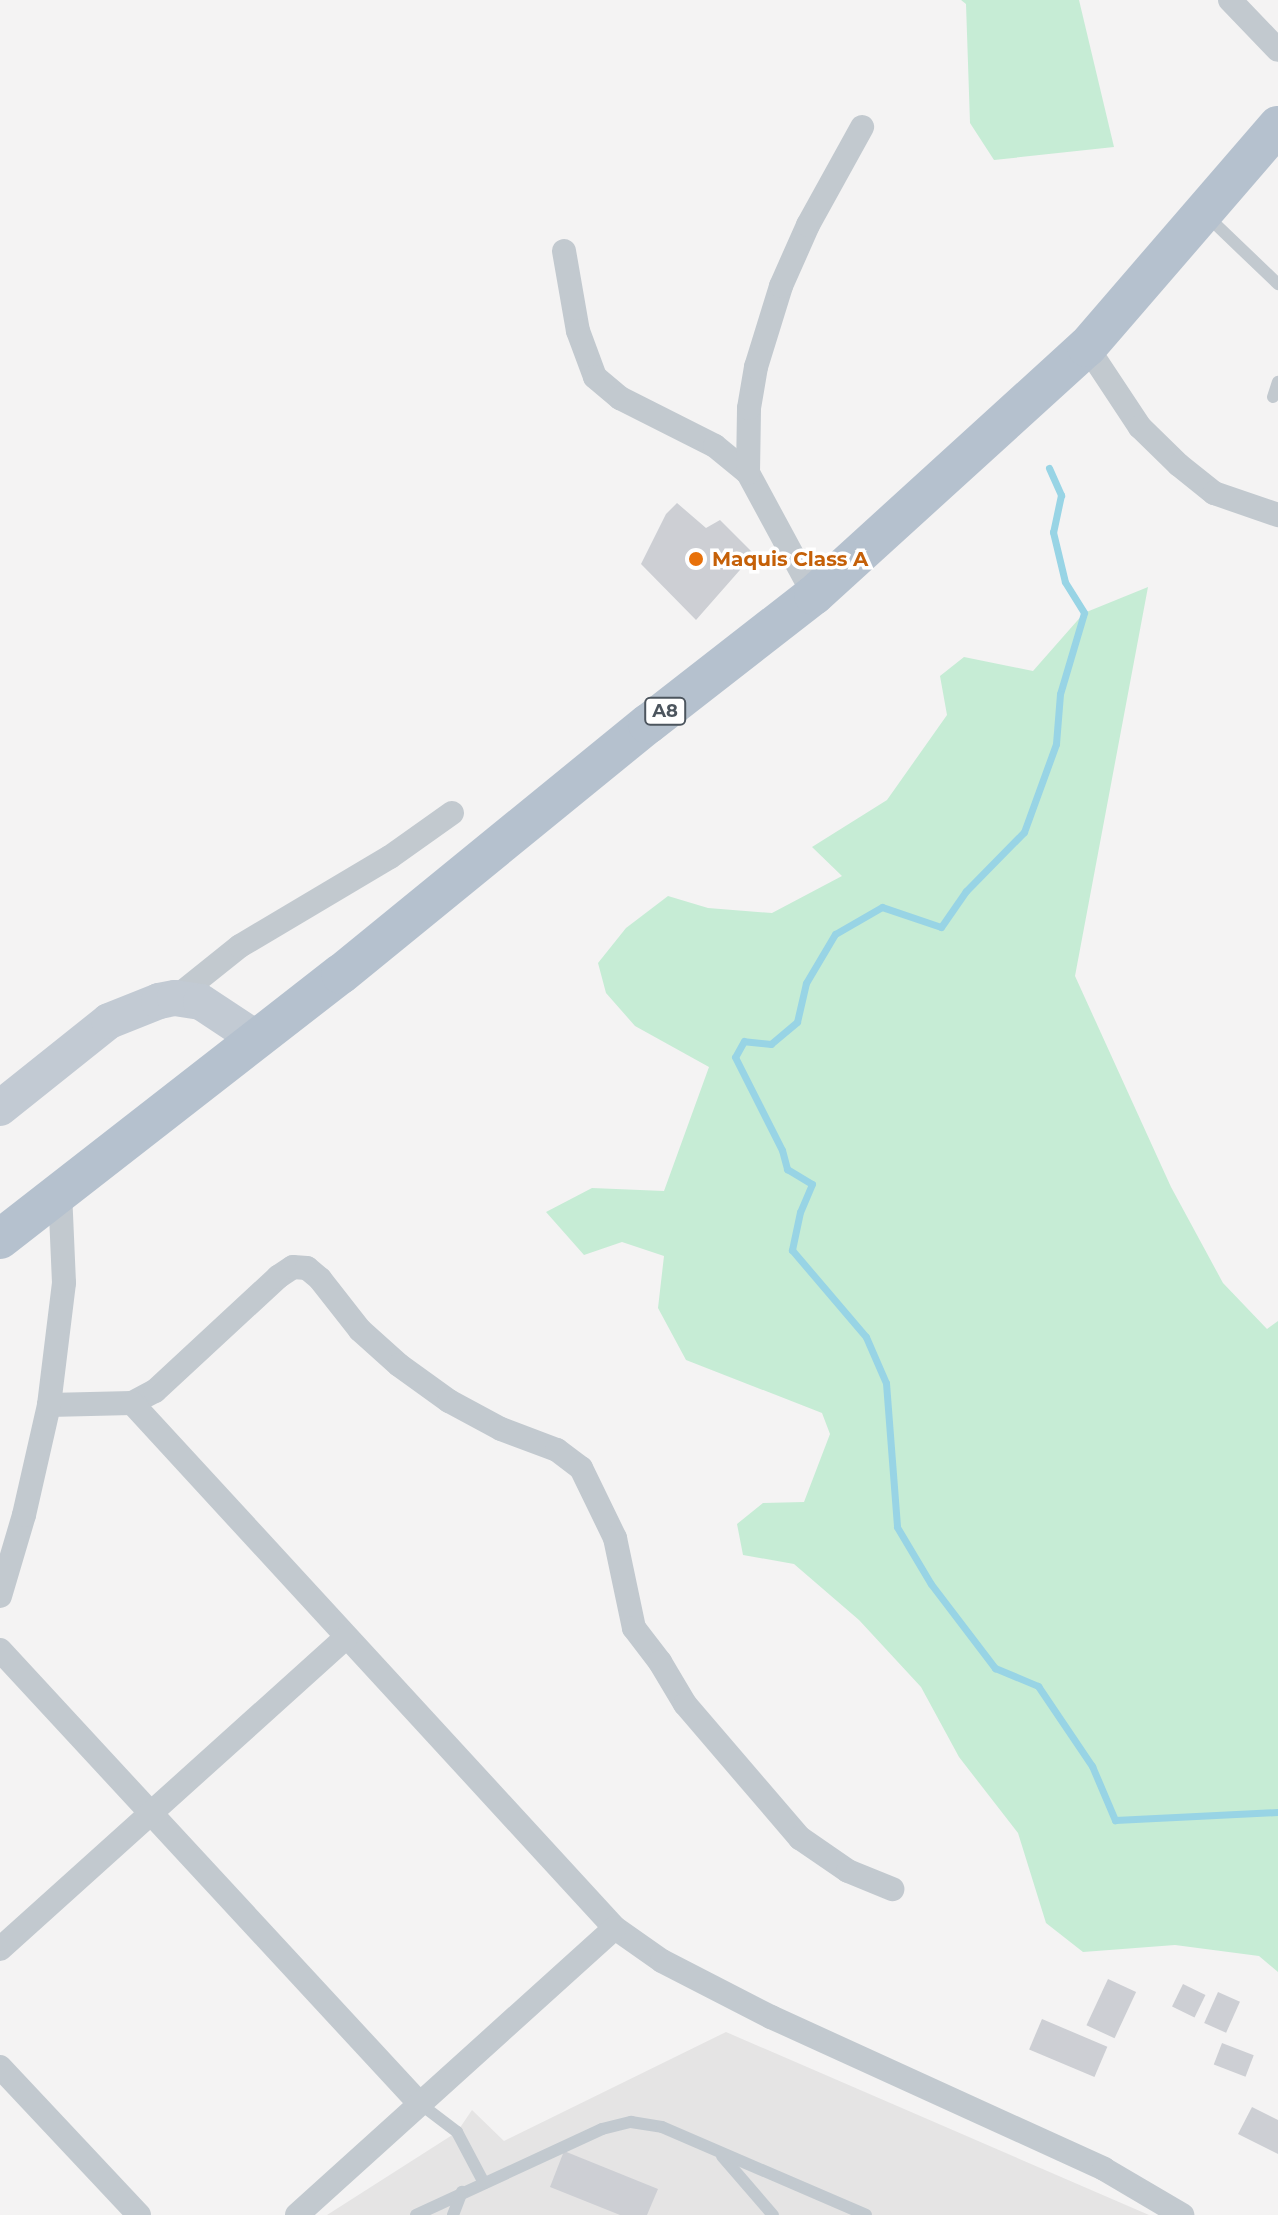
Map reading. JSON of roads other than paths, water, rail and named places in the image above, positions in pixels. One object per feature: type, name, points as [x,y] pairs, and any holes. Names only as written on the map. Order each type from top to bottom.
[{"type":"main road","name":"A8","points":[[0,1239],[257,1039],[648,724],[814,595],[1087,347],[1278,126]]},
{"type":"street","points":[[1230,0],[1278,50]]},
{"type":"street","points":[[748,473],[749,408],[768,325],[808,225],[862,127]]},
{"type":"street","points":[[564,251],[578,331],[595,377],[620,398],[715,446],[748,473],[814,595]]},
{"type":"street","points":[[1087,347],[1140,427],[1179,465],[1214,493],[1278,515]]},
{"type":"street","points":[[0,1108],[109,1021],[175,998],[240,946],[390,857],[452,813]]},
{"type":"street","points":[[175,998],[201,1002],[257,1039]]},
{"type":"street","points":[[0,1596],[24,1515],[49,1405],[64,1283],[60,1190]]},
{"type":"street","points":[[49,1405],[132,1403],[155,1391],[278,1277],[293,1267],[307,1268],[320,1279],[360,1330],[399,1365],[449,1401],[501,1429],[557,1450],[581,1468],[615,1538],[634,1628],[660,1662],[676,1692],[800,1838],[848,1871],[892,1889]]},
{"type":"street","points":[[132,1403],[615,1928],[662,1961],[771,2017],[1104,2169],[1182,2215]]},
{"type":"street","points":[[0,1949],[346,1637]]},
{"type":"street","points":[[0,1650],[419,2103]]},
{"type":"street","points":[[297,2215],[615,1928]]},
{"type":"street","points":[[0,2067],[139,2215]]},
{"type":"lane","points":[[1204,212],[1278,284]]},
{"type":"lane","points":[[1273,397],[1278,382]]},
{"type":"lane","points":[[419,2103],[457,2132],[484,2183]]},
{"type":"lane","points":[[416,2215],[602,2129],[631,2122],[662,2127],[866,2215]]},
{"type":"lane","points":[[720,2154],[773,2215]]},
{"type":"lane","points":[[453,2215],[462,2192]]},
{"type":"waterway","points":[[1049,468],[1061,495],[1053,532],[1065,582],[1084,613],[1060,694],[1056,744],[1024,832],[966,891],[941,927],[882,907],[835,934],[806,983],[797,1022],[771,1044],[744,1041],[735,1057],[782,1150],[787,1169],[812,1184],[800,1212],[792,1250],[866,1337],[886,1383],[897,1527],[931,1584],[995,1668],[1038,1686],[1092,1766],[1115,1820],[1278,1812]]},
{"type":"place","name":"Maquis Class A","points":[[696,559]]}]
